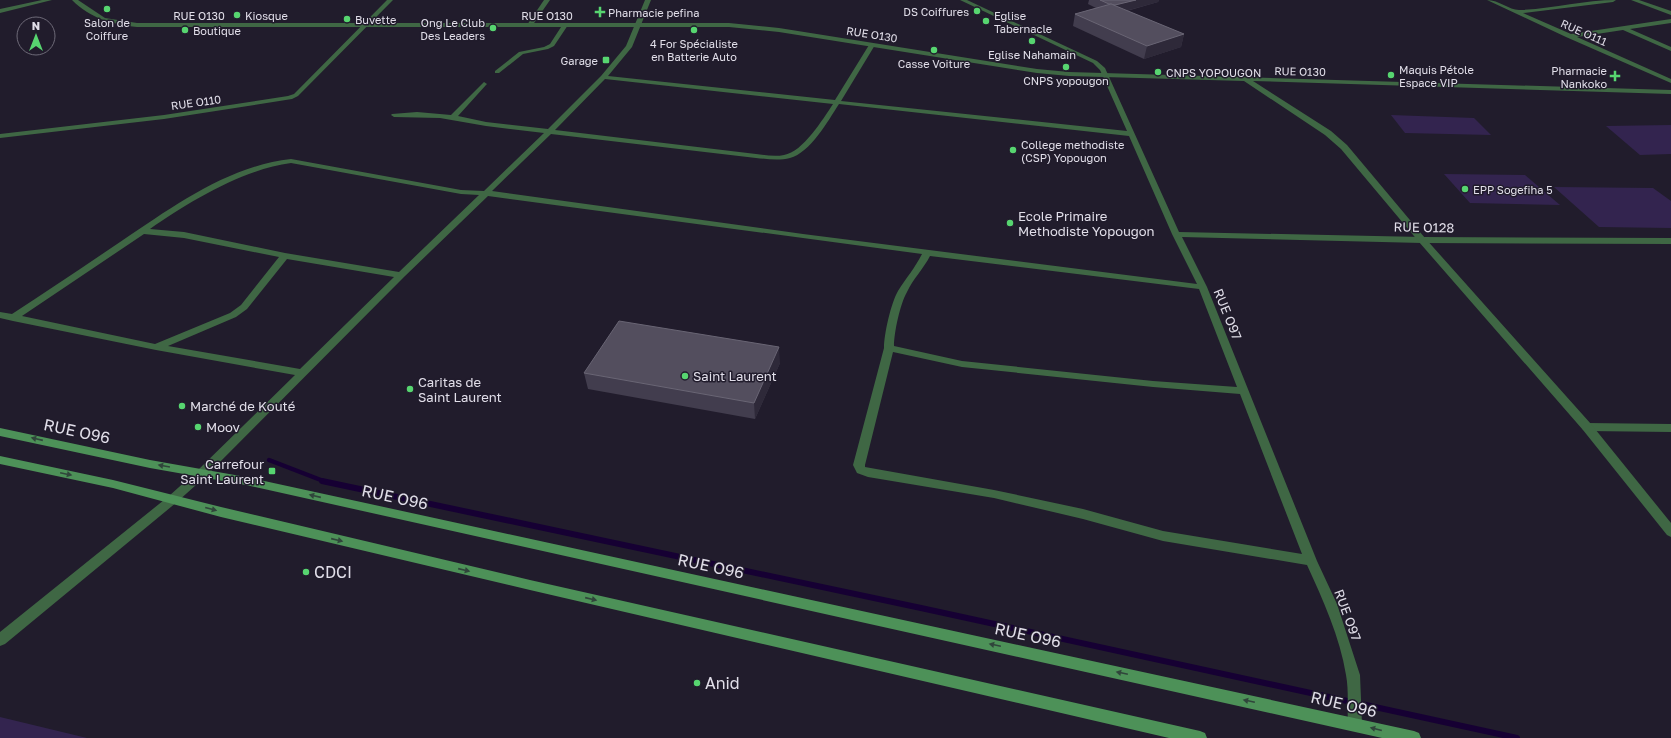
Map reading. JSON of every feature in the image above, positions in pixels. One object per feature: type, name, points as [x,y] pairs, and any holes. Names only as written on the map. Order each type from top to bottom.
[{"type":"main road","name":"RUE O96","points":[[0,432],[202,473],[1414,738]]},
{"type":"main road","points":[[0,460],[113,484],[537,587],[1153,732],[1200,738]]},
{"type":"street","points":[[0,11],[49,0]]},
{"type":"street","name":"RUE O130","points":[[75,0],[99,19],[120,23],[638,25],[755,27],[1037,71],[1245,80],[1671,92]]},
{"type":"street","name":"RUE O110","points":[[0,136],[126,122],[286,100],[296,95],[390,0]]},
{"type":"street","points":[[530,25],[547,0]]},
{"type":"street","points":[[0,640],[174,499],[401,275],[550,131],[603,77],[629,47],[648,0]]},
{"type":"street","name":"RUE O97","points":[[963,0],[1095,62],[1103,69],[1176,234],[1203,287],[1311,561],[1331,604],[1353,675],[1355,724]]},
{"type":"street","name":"RUE O111","points":[[1490,0],[1671,82]]},
{"type":"street","points":[[1583,0],[1590,3]]},
{"type":"street","points":[[1516,12],[1613,0]]},
{"type":"street","points":[[1634,0],[1671,13]]},
{"type":"street","points":[[1568,36],[1671,21]]},
{"type":"street","points":[[497,72],[521,53],[546,48],[552,45],[565,25]]},
{"type":"street","points":[[1624,28],[1671,49]]},
{"type":"street","points":[[394,115],[425,113],[454,116],[486,124],[756,156],[784,157],[793,155],[809,143],[872,45]]},
{"type":"street","points":[[603,77],[1131,134]]},
{"type":"street","points":[[1245,80],[1323,129],[1344,147],[1422,240],[1587,427],[1671,532]]},
{"type":"street","points":[[454,116],[484,84]]},
{"type":"street","points":[[13,318],[143,231],[164,215],[222,182],[283,161],[291,161],[461,192],[486,193],[1203,287]]},
{"type":"street","points":[[143,231],[184,235],[285,256],[401,275]]},
{"type":"street","name":"RUE O128","points":[[1176,234],[1422,240],[1671,241]]},
{"type":"street","points":[[928,252],[919,269],[902,292],[889,335],[890,348],[859,465],[861,470],[868,473],[994,494],[1083,514],[1163,536],[1311,561]]},
{"type":"street","points":[[156,347],[233,315],[244,307],[285,256]]},
{"type":"street","points":[[0,315],[156,347],[303,373]]},
{"type":"street","points":[[890,348],[962,364],[1153,384],[1245,391]]},
{"type":"street","points":[[1587,427],[1671,428]]},
{"type":"shaded area","points":[[1391,115],[1474,118],[1491,135],[1405,133]]},
{"type":"shaded area","points":[[1671,125],[1671,154],[1640,155],[1606,126]]},
{"type":"shaded area","points":[[1444,174],[1525,175],[1560,205],[1470,203]]},
{"type":"shaded area","points":[[1554,187],[1653,188],[1671,201],[1671,228],[1599,227]]},
{"type":"shaded area","points":[[0,717],[87,738],[0,738]]},
{"type":"building","points":[[1100,0],[1136,0],[1115,5]]},
{"type":"building","points":[[1111,4],[1184,34],[1147,46],[1075,14]]},
{"type":"building","name":"Saint Laurent","points":[[619,321],[779,347],[754,403],[584,373]]},
{"type":"waterway","points":[[269,460],[325,482]]},
{"type":"waterway","points":[[325,482],[921,608],[1517,738]]},
{"type":"place","name":"Salon de Coiffure","points":[[107,9]]},
{"type":"place","name":"DS Coiffures","points":[[977,11]]},
{"type":"place","name":"Pharmacie pefina","points":[[600,12]]},
{"type":"place","name":"Kiosque","points":[[237,15]]},
{"type":"place","name":"Buvette","points":[[347,19]]},
{"type":"place","name":"Eglise Tabernacle","points":[[986,21]]},
{"type":"place","name":"Ong Le Club Des Leaders","points":[[493,28]]},
{"type":"place","name":"Boutique","points":[[185,30]]},
{"type":"place","name":"4 For Spécialiste en Batterie Auto","points":[[694,30]]},
{"type":"place","name":"Eglise Nahamain","points":[[1032,41]]},
{"type":"place","name":"Casse Voiture","points":[[934,50]]},
{"type":"place","name":"Garage","points":[[606,60]]},
{"type":"place","name":"CNPS yopougon","points":[[1066,67]]},
{"type":"place","name":"CNPS YOPOUGON","points":[[1158,72]]},
{"type":"place","name":"Maquis Pétole Espace VIP","points":[[1391,75]]},
{"type":"place","name":"Pharmacie Nankoko","points":[[1615,76]]},
{"type":"place","name":"College methodiste (CSP) Yopougon","points":[[1013,150]]},
{"type":"place","name":"EPP Sogefiha 5","points":[[1465,189]]},
{"type":"place","name":"Ecole Primaire Methodiste Yopougon","points":[[1010,223]]},
{"type":"place","name":"Saint Laurent","points":[[685,376]]},
{"type":"place","name":"Caritas de Saint Laurent","points":[[410,389]]},
{"type":"place","name":"Marché de Kouté","points":[[182,406]]},
{"type":"place","name":"Moov","points":[[198,427]]},
{"type":"place","name":"Carrefour Saint Laurent","points":[[272,471]]},
{"type":"place","name":"CDCI","points":[[306,572]]},
{"type":"place","name":"Anid","points":[[697,683]]}]
